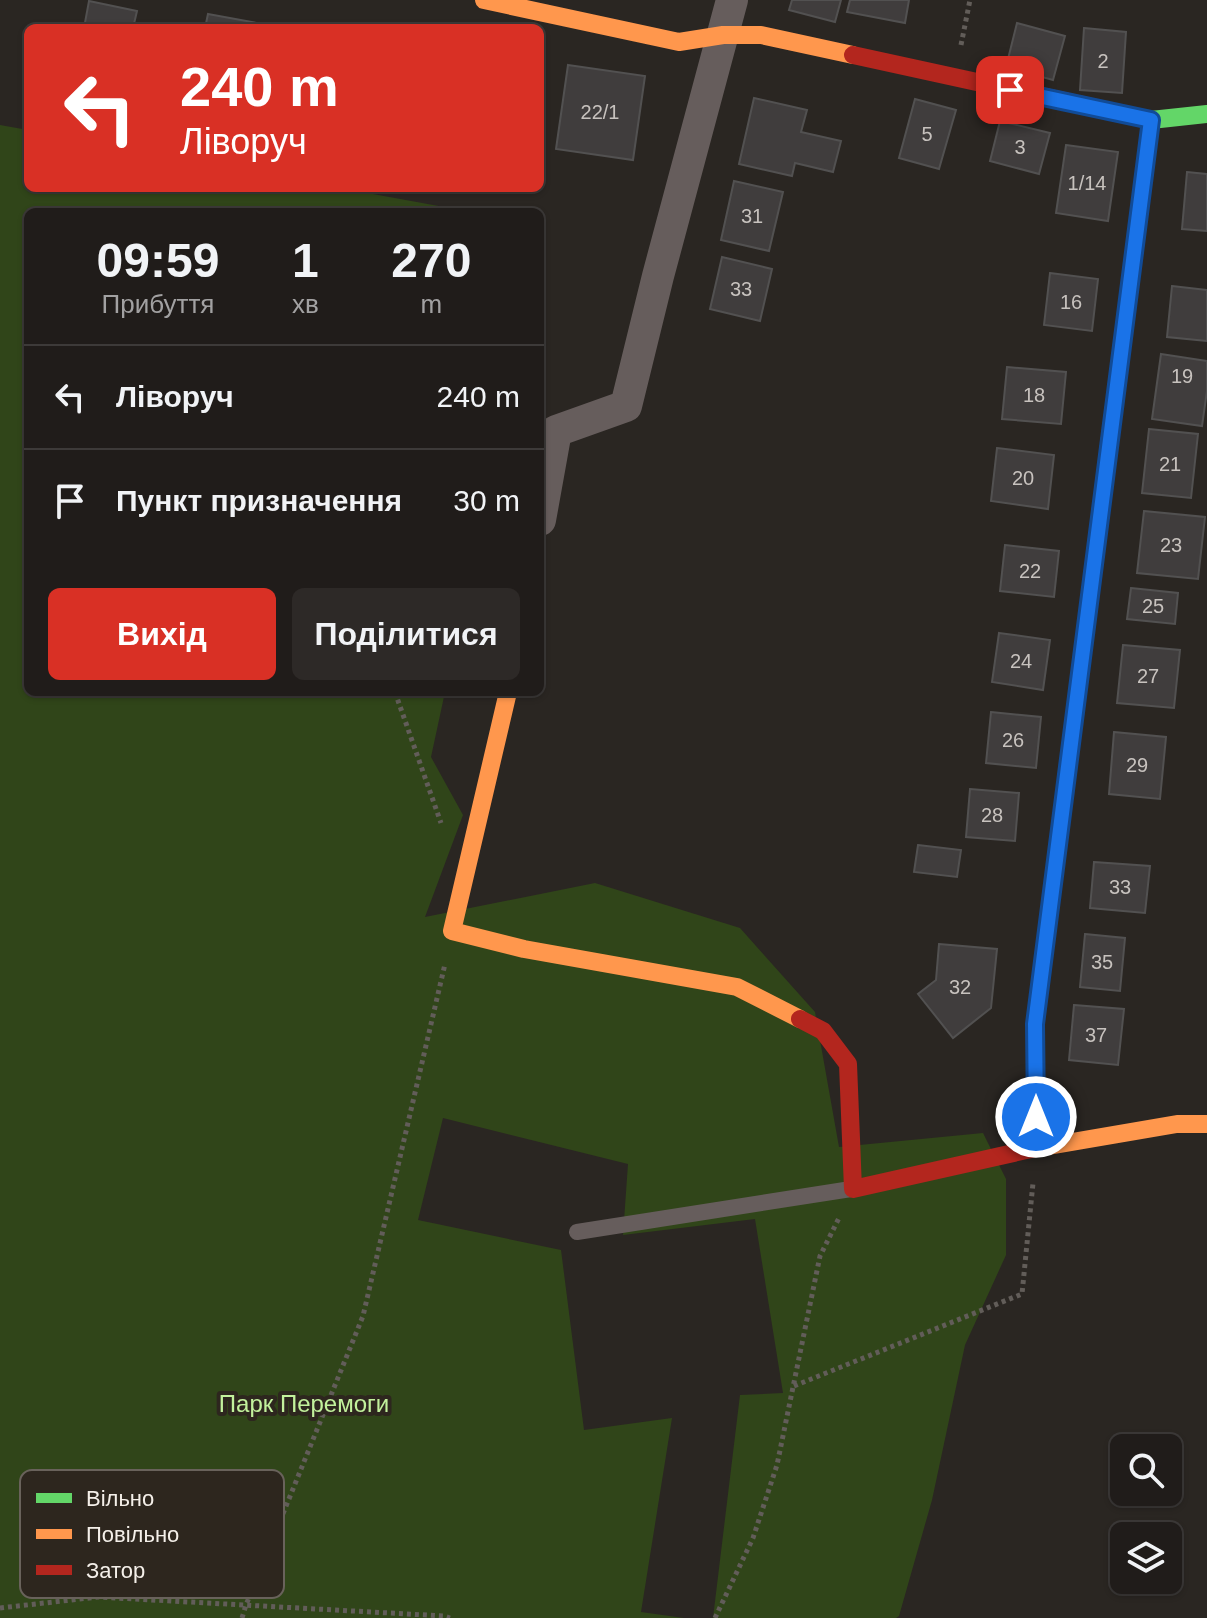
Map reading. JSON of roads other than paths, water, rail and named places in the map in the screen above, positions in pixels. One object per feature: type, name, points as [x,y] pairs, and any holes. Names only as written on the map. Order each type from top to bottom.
[{"type":"street","points":[[484,0],[679,42],[723,35],[761,35],[1151,120],[1207,114]]},
{"type":"street","points":[[544,498],[556,431],[626,406],[732,0]]},
{"type":"street","points":[[1036,1148],[1035,1024],[1151,120]]},
{"type":"street","points":[[507,696],[452,931],[524,949],[737,987],[823,1031],[848,1064],[853,1189],[1036,1148],[1177,1124],[1207,1124]]},
{"type":"lane","points":[[577,1232],[853,1189]]},
{"type":"park label","name":"Парк Перемоги","points":[[304,1403]]}]
